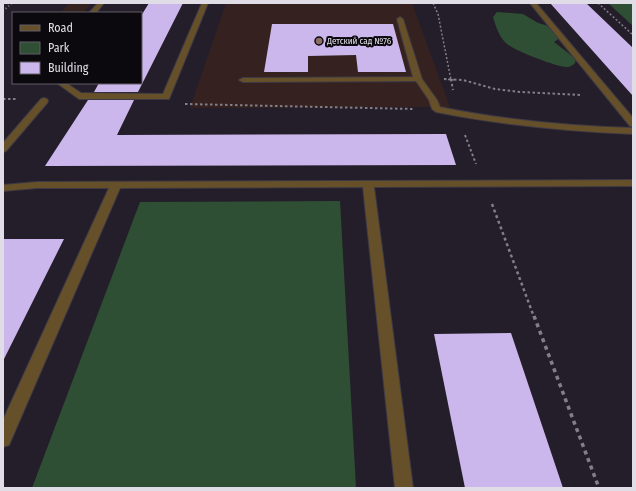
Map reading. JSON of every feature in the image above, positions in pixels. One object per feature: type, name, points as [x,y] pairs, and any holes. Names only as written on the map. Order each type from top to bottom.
[{"type":"lane","points":[[93,12],[101,3]]},
{"type":"lane","points":[[62,84],[79,96],[166,97],[205,3]]},
{"type":"lane","points":[[533,3],[633,124]]},
{"type":"lane","points":[[400,19],[418,79],[433,100],[436,109],[457,114],[531,124],[633,132]]},
{"type":"lane","points":[[243,80],[418,79]]},
{"type":"lane","points":[[3,149],[44,101]]},
{"type":"lane","points":[[3,188],[37,185],[633,183]]},
{"type":"lane","points":[[368,184],[404,488]]},
{"type":"lane","points":[[3,439],[116,185]]},
{"type":"path","points":[[433,3],[438,14],[457,114],[599,488]]},
{"type":"path","points":[[598,3],[633,35]]},
{"type":"path","points":[[418,79],[451,79],[479,84],[495,89],[589,96],[615,102]]},
{"type":"path","points":[[166,97],[175,104],[436,109]]},
{"type":"shaded area","points":[[69,3],[91,3],[84,12],[61,12]]},
{"type":"shaded area","name":"Детский сад №76","points":[[226,3],[412,3],[450,107],[190,108]]},
{"type":"green space","points":[[608,3],[630,3],[633,5],[633,26]]},
{"type":"green space","points":[[497,12],[523,14],[538,23],[559,29],[564,35],[554,42],[576,59],[575,63],[569,67],[562,67],[511,47],[502,38],[497,28],[493,17]]},
{"type":"green space","points":[[340,201],[356,488],[32,488],[140,202]]},
{"type":"building","points":[[149,3],[183,3],[138,92],[94,92],[98,84],[142,84],[142,14]]},
{"type":"building","points":[[550,3],[586,3],[633,48],[633,96]]},
{"type":"building","points":[[272,24],[393,24],[406,72],[358,72],[356,55],[308,56],[308,72],[264,72]]},
{"type":"building","points":[[88,100],[134,100],[117,135],[446,134],[456,165],[45,166]]},
{"type":"building","points":[[3,239],[64,239],[3,361]]},
{"type":"building","points":[[511,333],[563,488],[465,488],[434,334]]},
{"type":"railway","points":[[3,11],[12,3]]},
{"type":"place","name":"Детский сад №76","points":[[319,41]]}]
